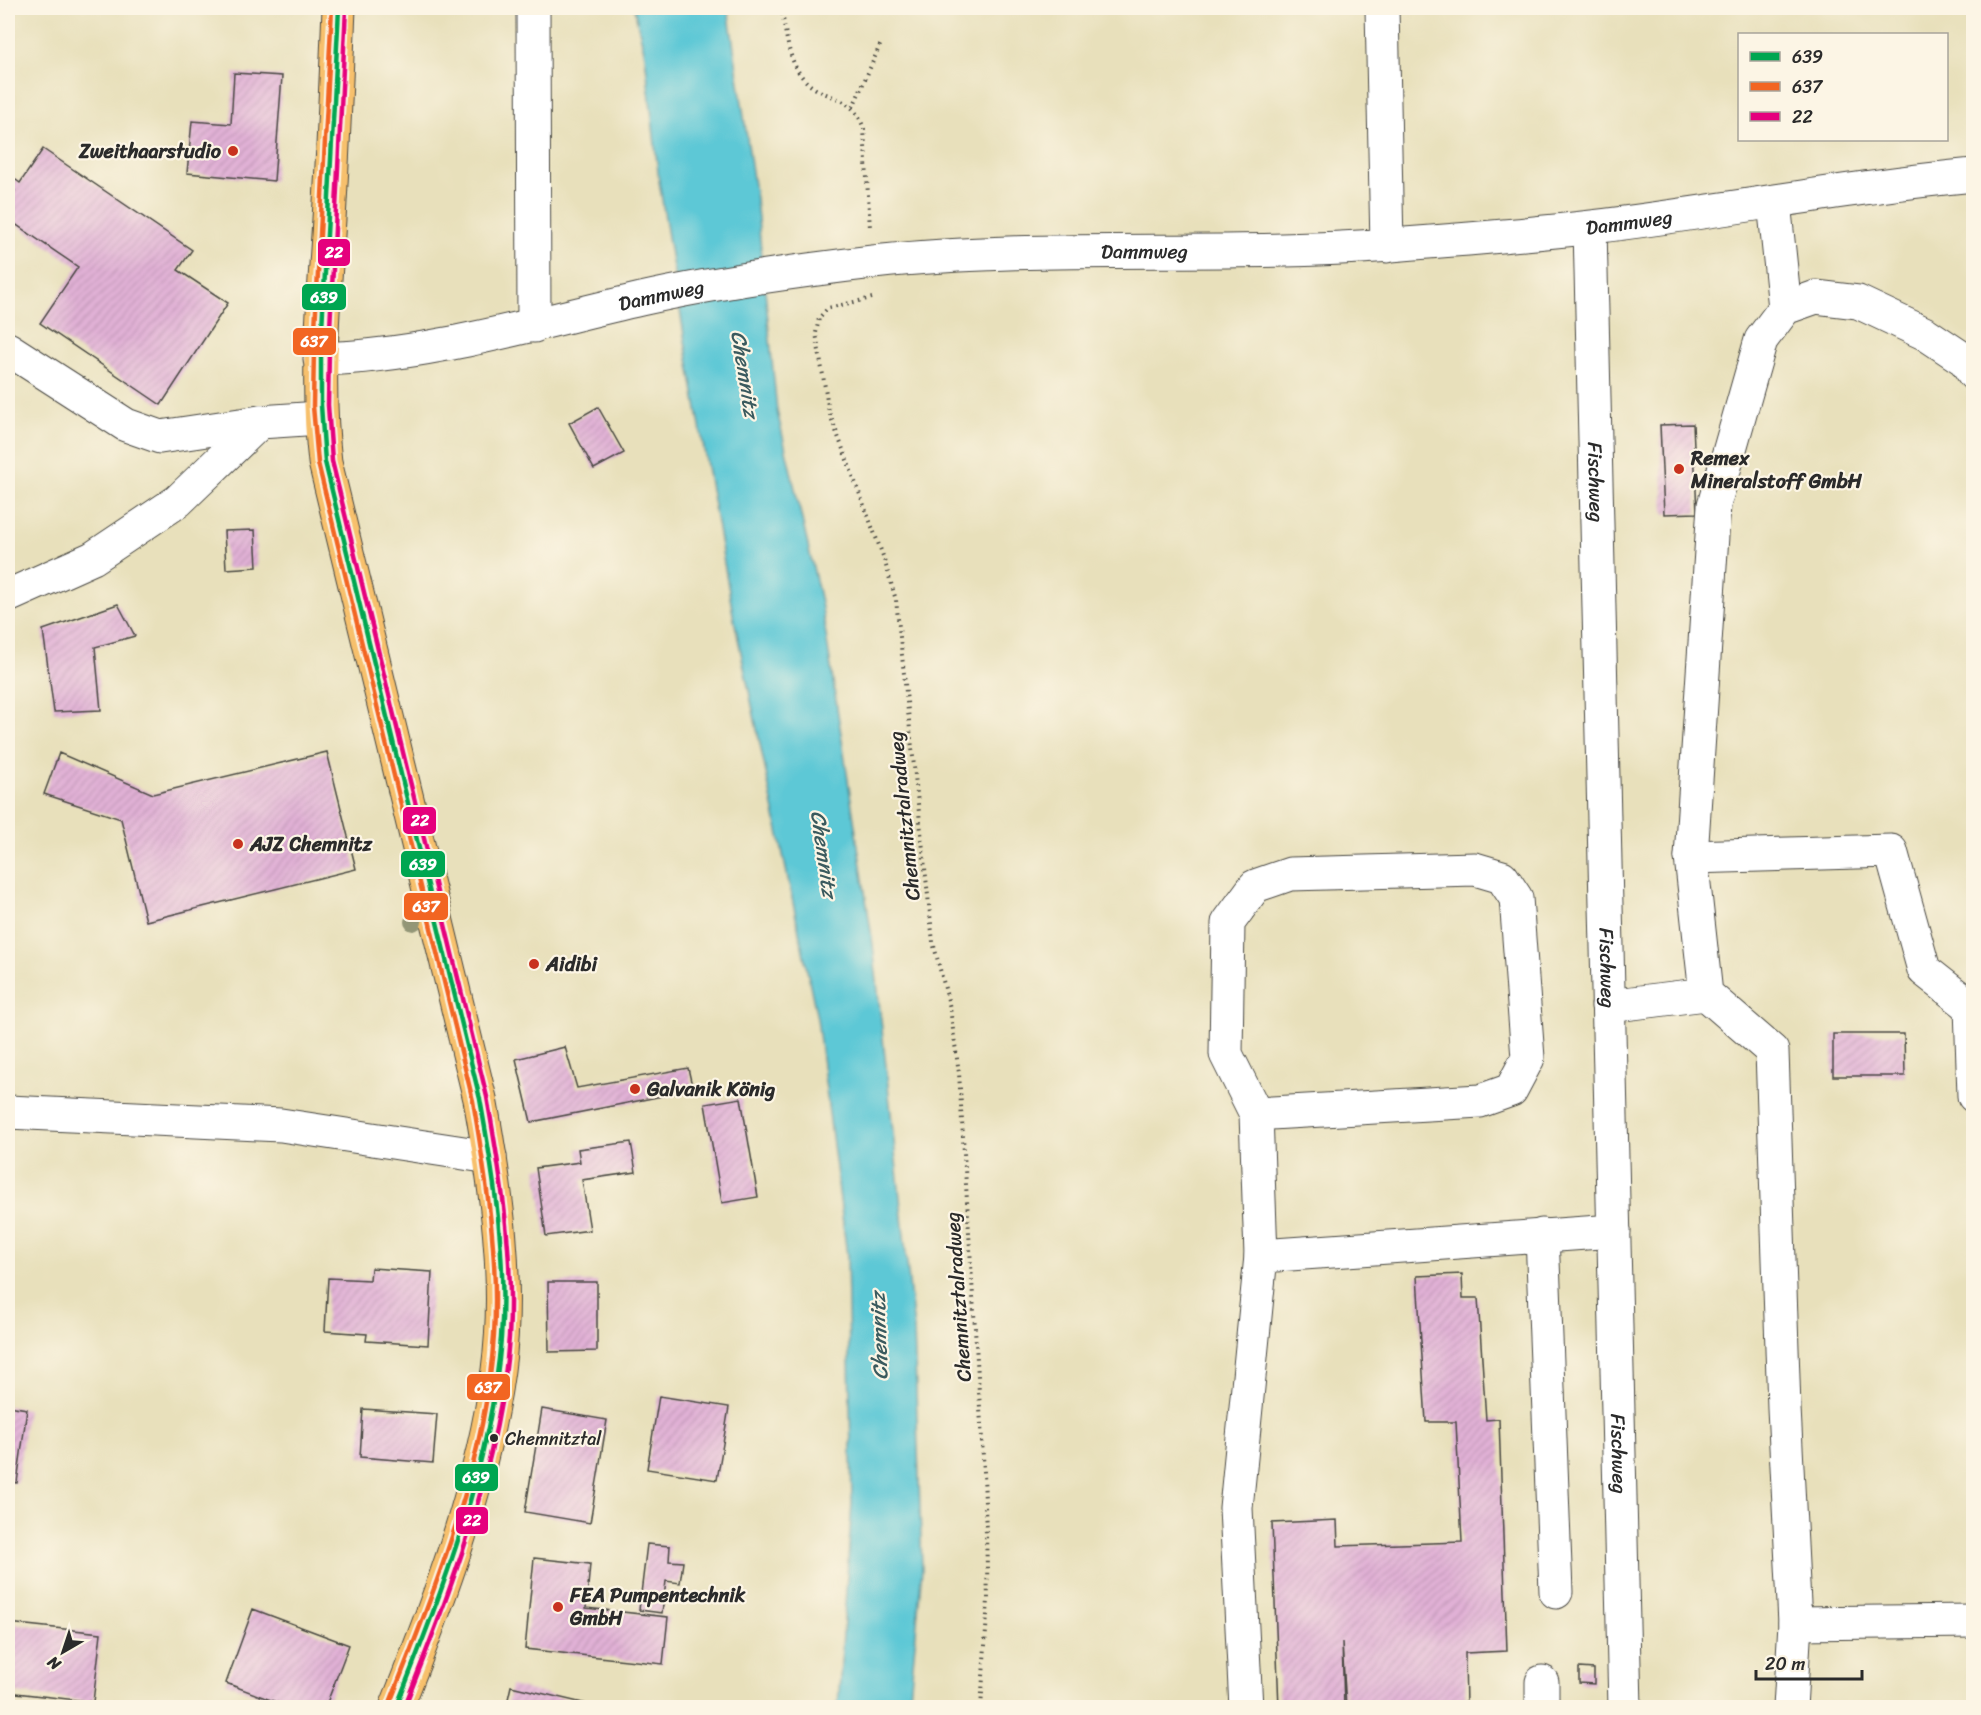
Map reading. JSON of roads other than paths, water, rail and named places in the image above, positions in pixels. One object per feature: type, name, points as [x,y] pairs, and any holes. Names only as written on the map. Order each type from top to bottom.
[{"type":"main road","points":[[339,8],[334,137],[320,358],[320,418],[325,462],[340,531],[461,1015],[490,1157],[502,1271],[498,1368],[479,1469],[432,1617],[396,1707]]},
{"type":"street","points":[[532,8],[534,326]]},
{"type":"street","points":[[1382,8],[1387,246]]},
{"type":"street","name":"Dammweg","points":[[320,358],[352,358],[420,348],[534,326],[644,298],[790,272],[873,262],[981,253],[1387,246],[1590,228],[1974,175]]},
{"type":"street","points":[[1774,202],[1785,308]]},
{"type":"street","name":"Fischweg","points":[[1590,228],[1625,1707]]},
{"type":"street","points":[[1790,1707],[1795,1623],[1784,1408],[1772,1051],[1706,994],[1691,857],[1714,505],[1761,340],[1785,308],[1816,297],[1858,302],[1926,334],[1965,360],[1974,374]]},
{"type":"street","points":[[8,349],[126,425],[160,437],[260,422],[320,418]]},
{"type":"street","points":[[8,596],[93,558],[178,501],[260,422]]},
{"type":"street","points":[[1691,857],[1891,851],[1924,970],[1972,1007],[1974,1096]]},
{"type":"street","points":[[1246,1707],[1236,1508],[1261,1256],[1256,1114],[1226,1054],[1228,923],[1254,886],[1290,874],[1475,869],[1502,877],[1516,898],[1528,1058],[1511,1090],[1479,1101],[1256,1114]]},
{"type":"street","points":[[1608,1006],[1706,994]]},
{"type":"street","points":[[8,1112],[281,1125],[490,1157]]},
{"type":"street","points":[[1261,1256],[1614,1230]]},
{"type":"street","points":[[1542,1236],[1556,1592]]},
{"type":"street","points":[[1795,1623],[1974,1621]]},
{"type":"water","name":"Chemnitz","points":[[634,8],[728,8],[756,199],[777,411],[821,602],[873,945],[914,1329],[922,1569],[909,1707],[838,1707],[852,1503],[847,1255],[817,1018],[733,614],[686,347],[659,181],[645,55]]},
{"type":"place","name":"Zweithaarstudio","points":[[233,151]]},
{"type":"place","name":"Remex Mineralstoff GmbH","points":[[1679,469]]},
{"type":"place","name":"AJZ Chemnitz","points":[[238,844]]},
{"type":"place","name":"Aidibi","points":[[534,964]]},
{"type":"place","name":"Galvanik König","points":[[635,1089]]},
{"type":"place","name":"Chemnitztal","points":[[494,1438]]},
{"type":"place","name":"FEA Pumpentechnik GmbH","points":[[558,1607]]}]
